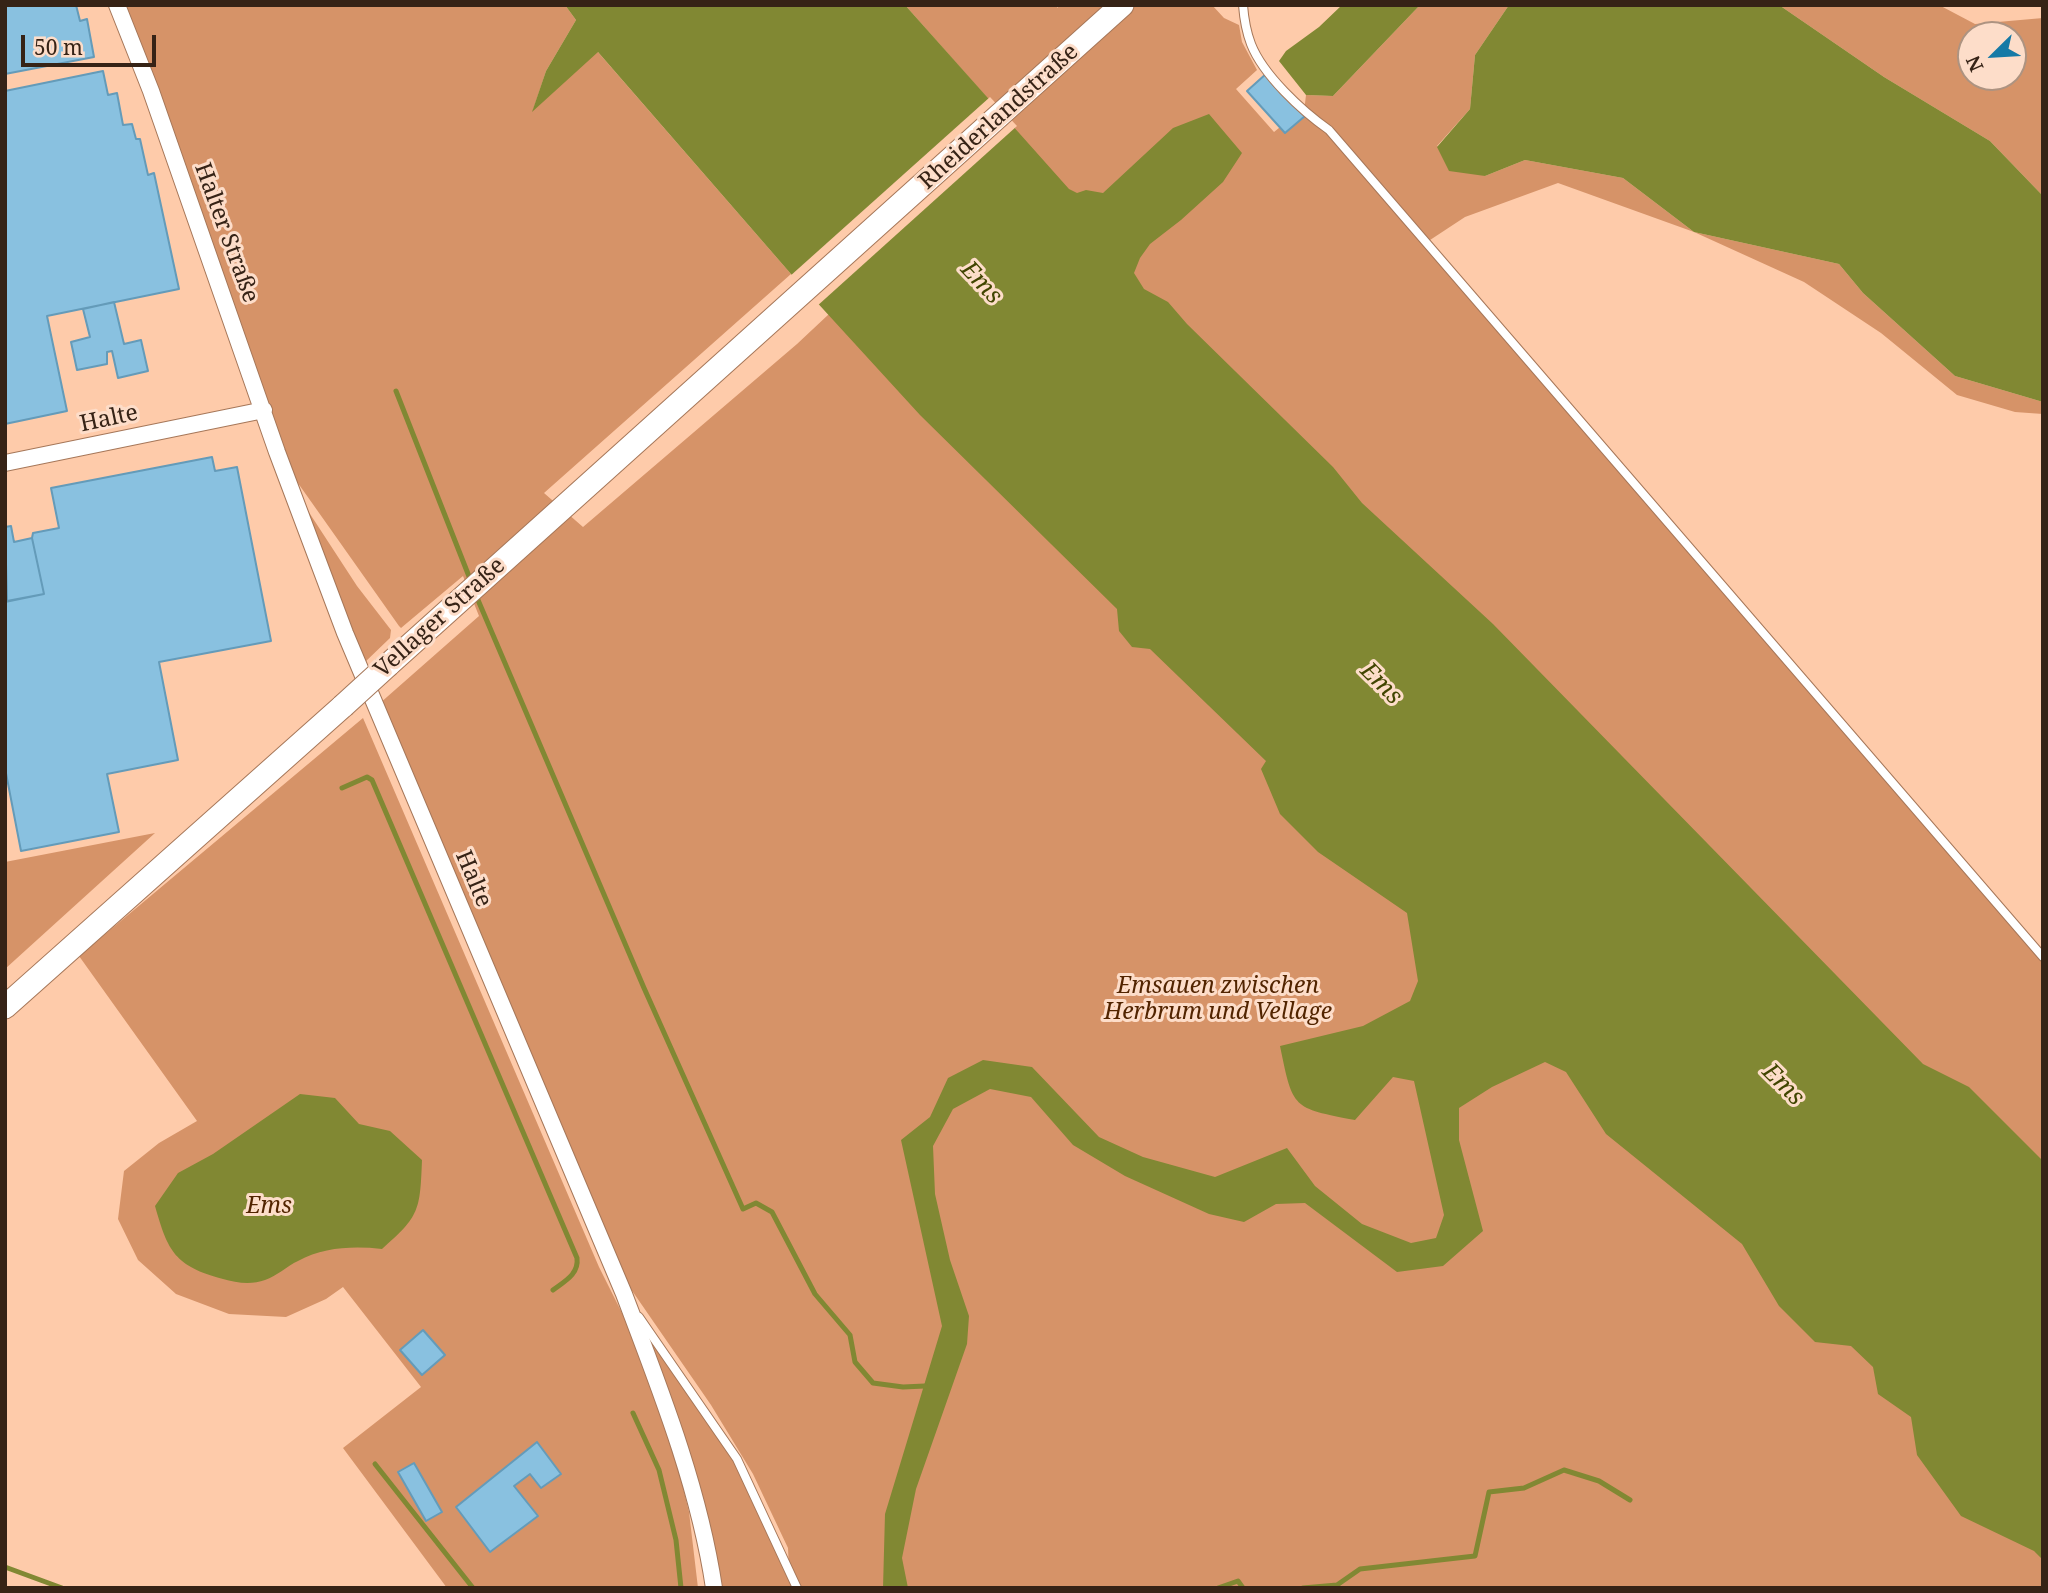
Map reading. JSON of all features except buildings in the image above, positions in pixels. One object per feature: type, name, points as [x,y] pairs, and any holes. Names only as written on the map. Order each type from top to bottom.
[{"type":"main road","name":"Rheiderlandstraße","points":[[875,228],[1122,5]]},
{"type":"main road","name":"Vellager Straße","points":[[5,1007],[875,228]]},
{"type":"street","name":"Halter Straße","points":[[117,5],[151,91],[287,479]]},
{"type":"street","name":"Halte","points":[[5,463],[264,410]]},
{"type":"street","name":"Halte","points":[[287,479],[363,678],[624,1294],[665,1401],[708,1549],[714,1588]]},
{"type":"lane","points":[[1242,5],[1250,41],[1260,61],[1304,112],[1329,130],[1347,150],[2043,957]]},
{"type":"lane","points":[[624,1294],[737,1459],[797,1588]]},
{"type":"green space","name":"Emsauen zwischen Herbrum und Vellage","points":[[121,5],[565,5],[576,20],[546,71],[533,110],[597,51],[791,274],[544,493],[583,527],[797,344],[1020,135],[905,5],[1055,5],[1058,8],[1058,5],[1212,5],[1224,18],[1239,25],[1242,42],[1257,70],[1236,89],[1274,132],[1295,115],[1304,112],[1306,95],[1333,96],[1420,5],[1509,5],[1475,55],[1470,109],[1437,146],[1485,176],[1525,160],[1623,178],[1694,232],[1558,183],[1465,217],[1427,242],[2043,957],[2043,1588],[717,1588],[634,1310],[707,1415],[744,1478],[789,1569],[788,1548],[753,1474],[711,1405],[615,1266],[379,704],[479,616],[463,576],[401,628],[288,469]]},
{"type":"green space","points":[[1779,5],[1939,5],[1969,21],[1957,21],[1957,91],[2027,91],[2027,21],[2009,21],[2043,18],[2043,196],[1990,141],[1884,77]]},
{"type":"green space","points":[[1694,232],[1839,264],[1863,293],[1955,376],[2043,402],[2043,414],[2015,412],[1957,395],[1881,333],[1804,282]]},
{"type":"green space","points":[[297,494],[357,586],[391,630],[390,638],[363,664]]},
{"type":"green space","name":"Ems","points":[[363,718],[599,1267],[630,1329],[678,1467],[689,1512],[698,1588],[447,1588],[343,1448],[421,1387],[343,1287],[326,1299],[286,1317],[229,1314],[176,1294],[138,1260],[118,1219],[124,1171],[159,1143],[197,1121],[79,956]]},
{"type":"green space","points":[[155,833],[5,969],[5,862]]},
{"type":"water","name":"Ems","points":[[565,5],[905,5],[1069,189],[1077,193],[1086,190],[1103,193],[1173,128],[1209,114],[1242,153],[1223,182],[1150,244],[1134,273],[1144,289],[1168,302],[1187,324],[1333,467],[1362,503],[1493,624],[1923,1064],[1969,1087],[2043,1161],[2043,1560],[2034,1551],[1961,1516],[1917,1455],[1911,1417],[1878,1394],[1873,1367],[1851,1346],[1815,1342],[1779,1306],[1742,1244],[1606,1134],[1566,1072],[1545,1062],[1492,1087],[1459,1108],[1459,1140],[1483,1231],[1443,1266],[1397,1272],[1305,1203],[1276,1204],[1244,1222],[1209,1214],[1125,1176],[1073,1145],[1031,1097],[990,1089],[953,1109],[933,1146],[935,1194],[950,1260],[969,1316],[967,1344],[916,1489],[902,1558],[908,1588],[883,1588],[885,1514],[942,1326],[901,1140],[930,1117],[948,1078],[983,1060],[1032,1067],[1099,1137],[1143,1157],[1215,1177],[1287,1148],[1315,1186],[1362,1224],[1411,1243],[1436,1238],[1444,1215],[1414,1081],[1393,1077],[1355,1120],[1319,1112],[1307,1108],[1293,1094],[1280,1046],[1363,1026],[1410,1001],[1418,981],[1407,913],[1318,852],[1280,814],[1261,769],[1266,761],[1150,649],[1132,647],[1119,631],[1117,609],[920,415],[791,274],[598,52],[532,112],[546,71],[576,20]]},
{"type":"water","points":[[1342,5],[1420,5],[1333,96],[1306,95],[1279,61],[1286,51],[1319,27]]},
{"type":"water","points":[[1509,5],[1779,5],[1884,77],[1990,141],[2043,196],[2043,402],[1955,376],[1863,293],[1839,264],[1694,232],[1623,178],[1525,160],[1485,176],[1449,171],[1437,147],[1470,109],[1475,55]]},
{"type":"water","points":[[300,1094],[335,1098],[359,1124],[390,1131],[422,1160],[418,1201],[411,1220],[382,1249],[328,1250],[308,1256],[260,1282],[228,1280],[194,1269],[176,1255],[170,1246],[155,1206],[178,1173],[213,1154]]},
{"type":"pier","points":[[990,97],[1017,126],[816,307],[789,277]]},
{"type":"waterway","points":[[396,391],[472,584]]},
{"type":"waterway","points":[[475,593],[644,988],[743,1209],[756,1203],[772,1212],[815,1294],[850,1335],[855,1362],[873,1383],[903,1387],[925,1386]]},
{"type":"waterway","points":[[342,788],[367,777],[372,780],[577,1258],[573,1273],[553,1290]]},
{"type":"waterway","points":[[633,1413],[659,1470],[676,1540],[681,1588]]},
{"type":"waterway","points":[[375,1464],[473,1588]]},
{"type":"waterway","points":[[1303,1588],[1337,1585],[1360,1569],[1475,1556],[1489,1492],[1524,1488],[1564,1470],[1599,1481],[1630,1500]]},
{"type":"waterway","points":[[5,1567],[62,1588]]},
{"type":"waterway","points":[[1218,1588],[1238,1581],[1243,1588]]}]
